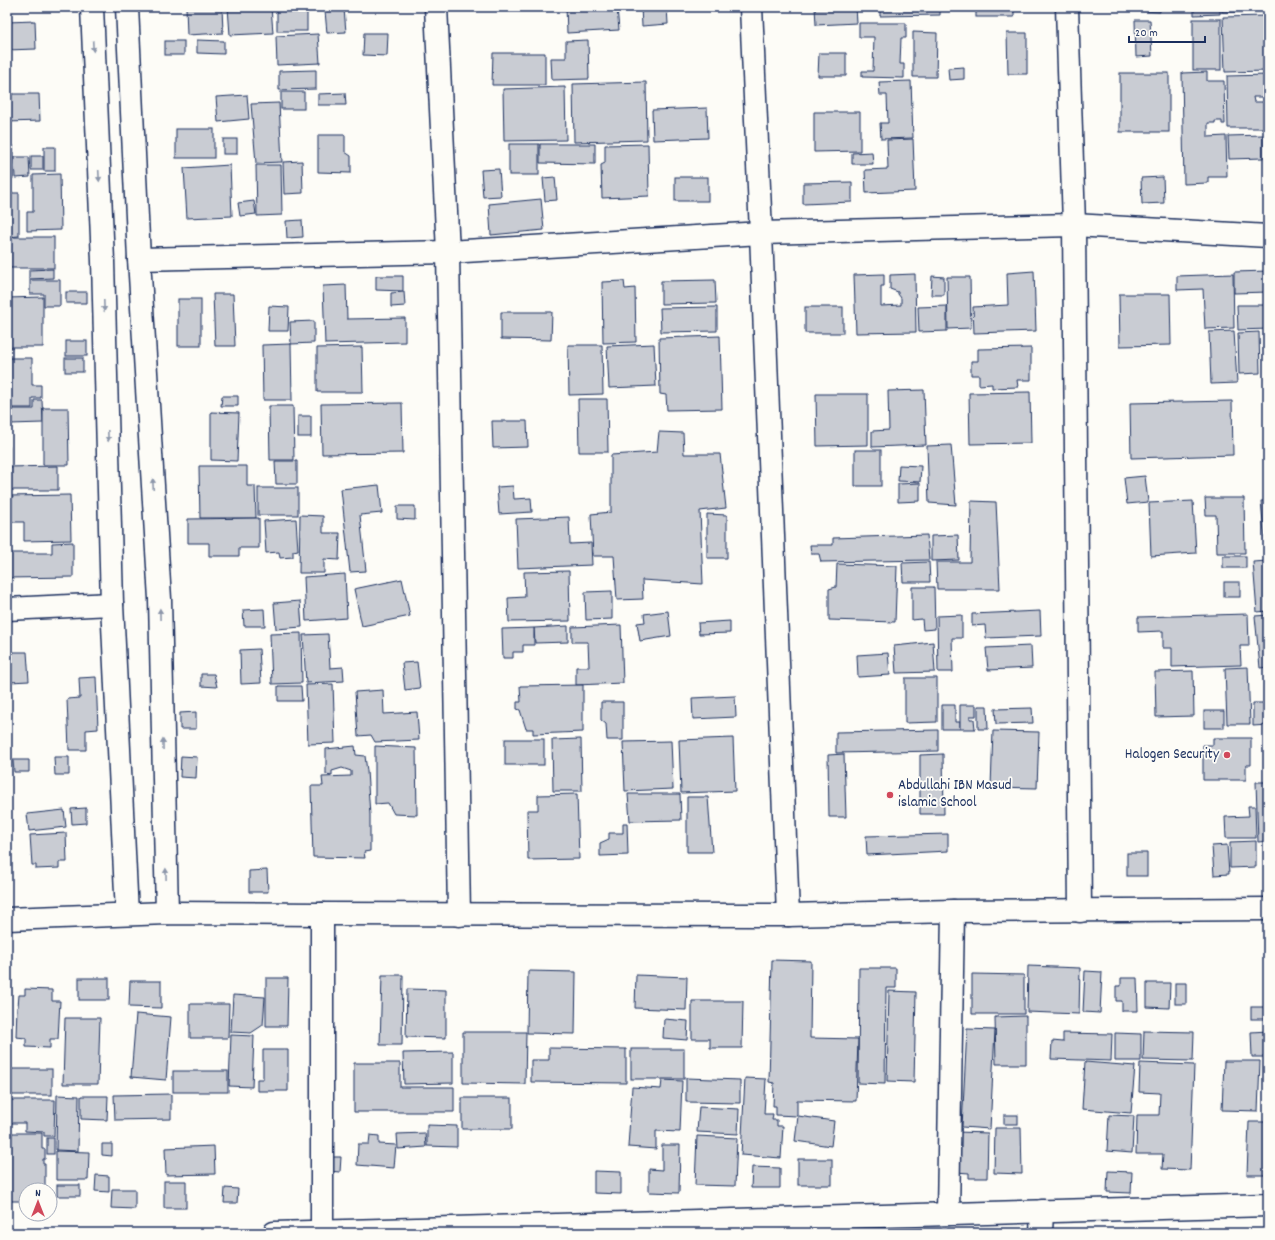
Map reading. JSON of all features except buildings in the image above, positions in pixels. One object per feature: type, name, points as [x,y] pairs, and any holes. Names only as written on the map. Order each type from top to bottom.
[{"type":"street","points":[[92,7],[103,261],[112,604],[127,914]]},
{"type":"street","points":[[127,7],[139,259],[160,599],[167,913]]},
{"type":"street","points":[[436,7],[448,252],[459,915]]},
{"type":"street","points":[[751,7],[788,915]]},
{"type":"street","points":[[1067,7],[1074,225],[1080,911]]},
{"type":"street","points":[[139,259],[448,252],[761,233],[1074,225],[1268,236]]},
{"type":"street","points":[[7,609],[112,604]]},
{"type":"street","points":[[7,919],[167,913],[788,915],[953,911],[1268,909]]},
{"type":"street","points":[[948,1214],[953,911]]},
{"type":"street","points":[[322,914],[322,1232]]},
{"type":"street","points":[[274,1233],[474,1230],[1268,1205]]},
{"type":"street","points":[[1041,1233],[1042,1211]]},
{"type":"place","name":"Halogen Security","points":[[1227,755]]},
{"type":"place","name":"Abdullahi IBN Masud islamic School","points":[[890,795]]}]
